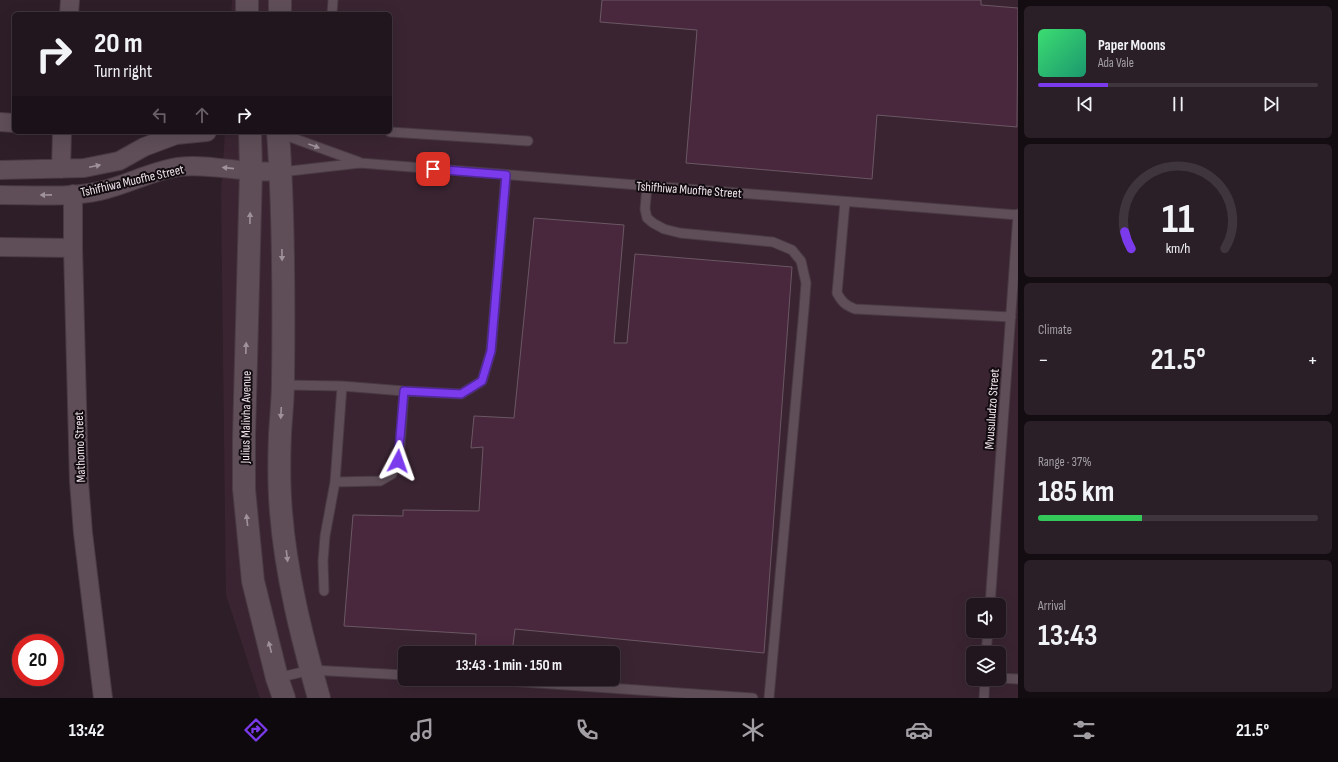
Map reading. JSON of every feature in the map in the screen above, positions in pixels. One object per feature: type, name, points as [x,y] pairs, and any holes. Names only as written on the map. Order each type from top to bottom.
[{"type":"street","points":[[69,12],[70,0]]},
{"type":"street","points":[[246,12],[247,0]]},
{"type":"street","points":[[280,0],[280,12]]},
{"type":"street","points":[[0,122],[12,123]]},
{"type":"street","points":[[62,134],[62,169]]},
{"type":"street","name":"Tshifhiwa Muofhe Street","points":[[0,170],[84,168],[119,161],[144,147],[176,135],[187,134]]},
{"type":"street","name":"Julius Malivha Avenue","points":[[250,134],[251,171],[244,489],[253,581],[281,688]]},
{"type":"street","points":[[278,134],[281,172],[283,385],[280,435],[281,511],[289,576],[319,698]]},
{"type":"street","name":"Tshifhiwa Muofhe Street","points":[[0,195],[73,194],[99,191],[120,185],[148,174],[178,167],[206,166],[251,171],[281,172]]},
{"type":"street","name":"Mathomo Street","points":[[73,194],[79,481],[82,526],[103,698]]},
{"type":"street","points":[[0,247],[73,248]]},
{"type":"lane","points":[[332,12],[333,0]]},
{"type":"lane","points":[[392,132],[528,141]]},
{"type":"lane","name":"Tshifhiwa Muofhe Street","points":[[283,134],[360,163]]},
{"type":"lane","name":"Tshifhiwa Muofhe Street","points":[[281,172],[360,163],[1018,215]]},
{"type":"lane","points":[[283,385],[342,386],[461,394],[482,381],[491,351],[506,175]]},
{"type":"lane","points":[[647,186],[645,209],[647,218],[664,229],[773,242],[792,250],[801,261],[806,283],[769,698]]},
{"type":"lane","points":[[845,202],[837,293],[841,301],[847,306],[855,308],[1010,317]]},
{"type":"lane","name":"Mvusuludzo Street","points":[[990,598],[1018,215]]},
{"type":"lane","points":[[324,591],[323,561],[325,536],[335,482],[342,386]]},
{"type":"lane","points":[[335,482],[380,481],[392,474],[398,461],[404,391]]},
{"type":"lane","points":[[281,688],[311,670],[398,675]]},
{"type":"lane","points":[[1006,678],[1018,679]]},
{"type":"lane","points":[[579,686],[753,698]]},
{"type":"lane","points":[[984,698],[985,686]]},
{"type":"shaded area","points":[[232,0],[1018,0],[1018,698],[260,698],[226,595],[221,194],[225,134],[392,134],[392,12],[231,12]]},
{"type":"building","points":[[602,0],[981,0],[981,5],[1018,8],[1017,127],[877,115],[872,179],[686,163],[697,30],[600,22]]},
{"type":"building","points":[[534,218],[624,225],[614,343],[627,343],[635,254],[792,267],[764,653],[515,629],[513,646],[475,646],[476,634],[344,626],[353,515],[403,516],[403,510],[479,511],[483,447],[471,448],[474,416],[514,418]]},
{"type":"route","points":[[398,461],[404,391],[461,394],[482,381],[491,351],[506,175],[433,169]]}]
